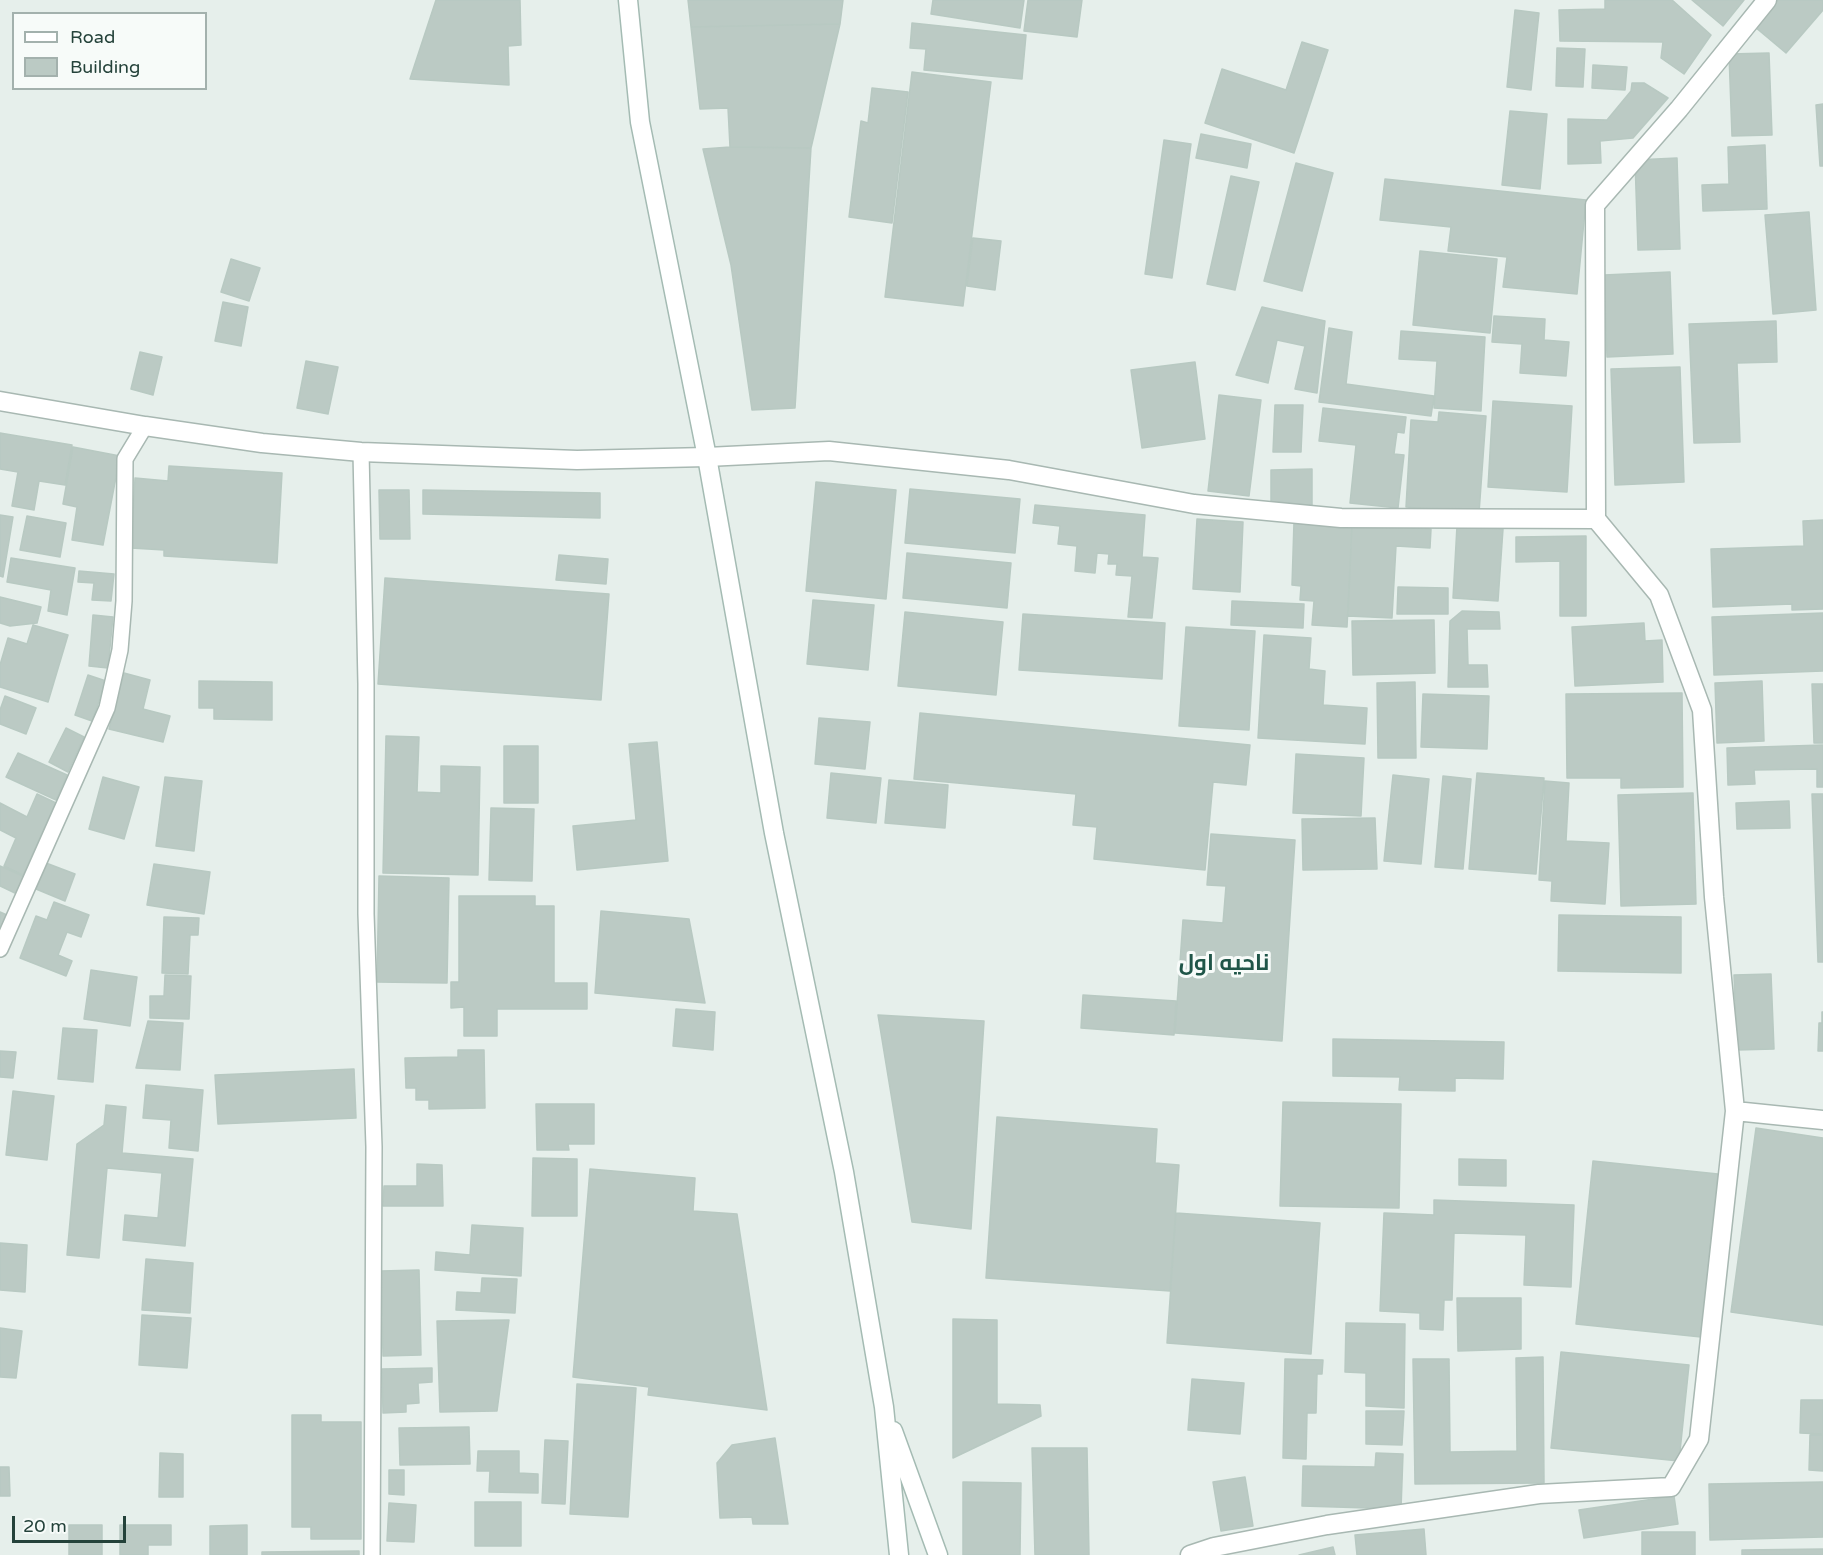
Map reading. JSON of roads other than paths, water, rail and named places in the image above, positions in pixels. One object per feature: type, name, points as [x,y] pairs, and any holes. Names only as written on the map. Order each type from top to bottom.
[{"type":"street","points":[[628,0],[640,122],[707,458],[774,833],[844,1172],[884,1407],[899,1555]]},
{"type":"street","points":[[1190,1555],[1214,1547],[1327,1525],[1539,1494],[1671,1487],[1699,1439],[1735,1110],[1714,897],[1702,711],[1659,595],[1596,519],[1595,205],[1679,109],[1767,0]]},
{"type":"street","points":[[0,401],[262,443],[361,452],[577,460],[707,458],[830,451],[1009,470],[1194,504],[1341,518],[1596,519]]},
{"type":"street","points":[[1735,1110],[1823,1120]]},
{"type":"street","points":[[884,1407],[938,1555]]},
{"type":"lane","points":[[0,949],[106,708],[120,650],[124,601],[125,459],[145,426]]},
{"type":"lane","points":[[361,452],[366,684],[366,914],[374,1147],[372,1555]]},
{"type":"district","name":"ناحیه اول","points":[[1224,964]]}]
